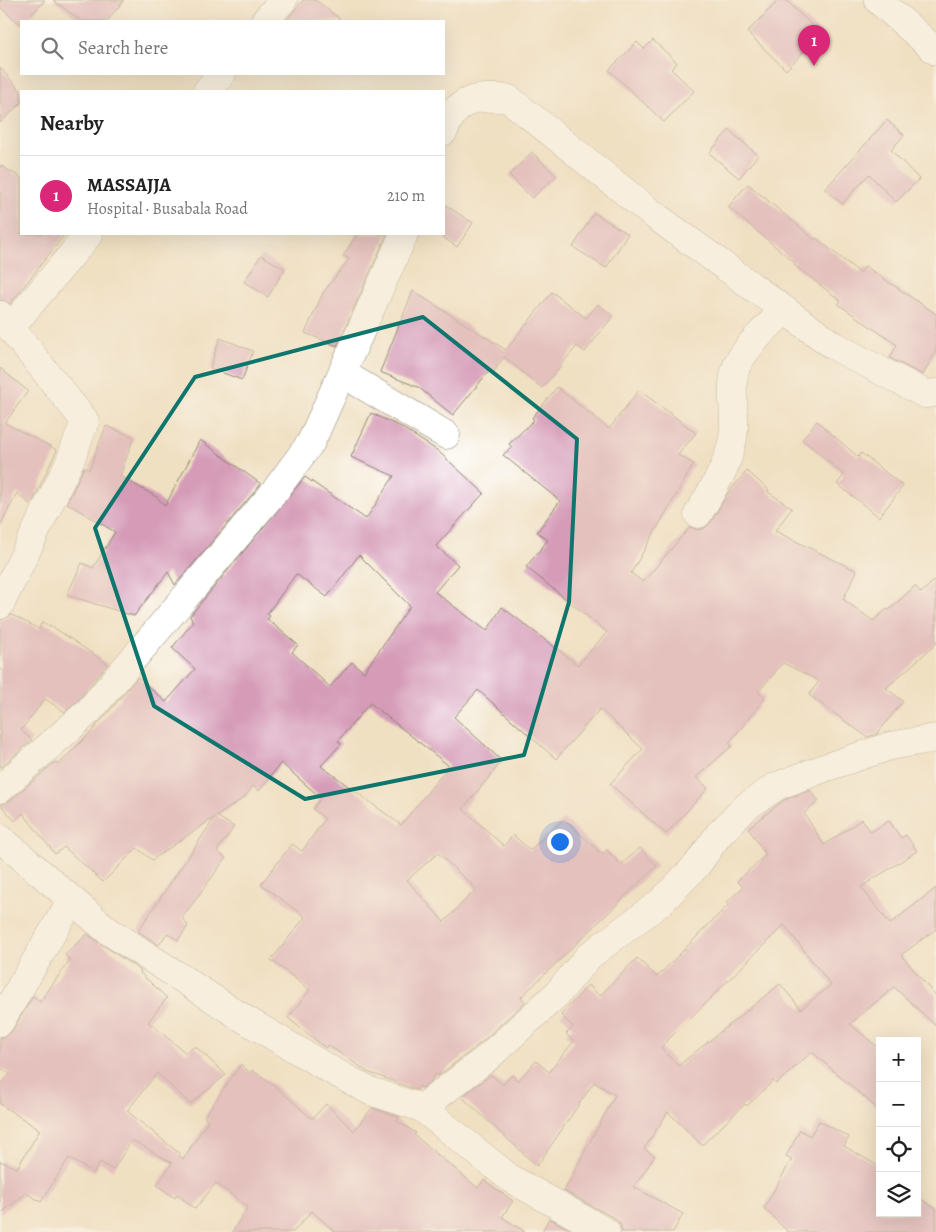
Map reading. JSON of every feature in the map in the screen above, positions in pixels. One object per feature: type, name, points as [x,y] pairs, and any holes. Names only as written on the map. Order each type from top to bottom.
[{"type":"street","points":[[267,20],[283,0]]},
{"type":"street","points":[[878,0],[936,51]]},
{"type":"street","points":[[208,90],[221,75]]},
{"type":"street","points":[[445,128],[450,113],[467,102],[486,96],[509,99],[650,212],[834,346],[925,394],[936,393]]},
{"type":"street","points":[[0,605],[59,485],[85,420],[6,321],[88,235]]},
{"type":"street","points":[[0,789],[89,711],[275,491],[311,442],[404,235]]},
{"type":"street","points":[[698,514],[727,464],[734,431],[734,389],[737,366],[756,339],[785,310]]},
{"type":"street","points":[[342,374],[446,435]]},
{"type":"street","points":[[422,1108],[487,1058],[557,994],[589,956],[661,902],[697,865],[719,834],[747,806],[777,786],[827,767],[890,746],[936,738]]},
{"type":"street","points":[[0,838],[107,930],[246,1020],[331,1070],[370,1091],[422,1108],[511,1180],[606,1232]]},
{"type":"street","points":[[0,1022],[71,901]]},
{"type":"highlighted area","points":[[423,317],[577,439],[569,602],[524,755],[305,799],[154,706],[95,528],[195,377]]},
{"type":"building","points":[[0,0],[45,0],[27,20],[20,20],[20,24],[0,7]]},
{"type":"building","points":[[53,0],[124,0],[108,20],[80,20]]},
{"type":"building","points":[[303,0],[316,0],[341,20],[287,20]]},
{"type":"building","points":[[779,0],[786,0],[821,34],[786,70],[747,32]]},
{"type":"building","points":[[653,40],[677,63],[671,69],[694,91],[664,122],[609,70],[637,42],[644,49]]},
{"type":"building","points":[[0,68],[20,90],[20,104],[0,123]]},
{"type":"building","points":[[887,120],[904,135],[891,150],[919,179],[896,202],[869,174],[842,204],[825,189]]},
{"type":"building","points":[[729,130],[758,155],[739,178],[709,153]]},
{"type":"building","points":[[532,152],[556,176],[532,198],[509,175]]},
{"type":"building","points":[[0,165],[20,177],[20,235],[64,235],[10,304],[0,300]]},
{"type":"building","points":[[748,184],[814,239],[816,238],[860,273],[865,266],[936,314],[936,351],[923,375],[890,358],[897,345],[838,304],[841,301],[794,265],[795,263],[728,207]]},
{"type":"building","points":[[445,205],[473,223],[457,247],[444,238]]},
{"type":"building","points":[[594,213],[628,234],[606,268],[573,247]]},
{"type":"building","points":[[356,235],[387,235],[337,346],[305,333],[323,293],[349,259],[343,256]]},
{"type":"building","points":[[261,255],[285,269],[268,297],[244,282]]},
{"type":"building","points":[[413,291],[506,350],[552,292],[586,318],[598,304],[613,316],[585,352],[577,346],[542,388],[504,357],[493,373],[489,371],[453,415],[418,387],[380,372]]},
{"type":"building","points":[[220,338],[253,351],[242,380],[210,368]]},
{"type":"building","points":[[0,368],[28,391],[5,423],[57,450],[31,505],[17,493],[0,526]]},
{"type":"building","points":[[557,387],[609,429],[639,390],[696,433],[678,455],[694,464],[631,573],[643,582],[690,527],[698,530],[705,528],[711,522],[728,493],[747,471],[769,490],[768,492],[792,508],[775,531],[857,571],[843,599],[873,621],[887,609],[889,610],[915,586],[921,593],[936,579],[936,644],[886,688],[903,701],[877,734],[867,737],[809,695],[819,681],[783,663],[758,692],[765,698],[729,743],[732,746],[696,777],[708,788],[666,834],[610,784],[643,749],[600,709],[556,759],[478,690],[454,717],[502,761],[463,809],[504,846],[513,835],[530,850],[564,819],[602,854],[607,850],[621,865],[640,848],[657,866],[521,997],[525,1002],[477,1046],[438,1076],[436,1073],[430,1082],[422,1088],[419,1086],[417,1090],[368,1072],[328,1045],[326,1048],[288,1018],[310,990],[271,960],[305,917],[261,884],[292,844],[302,851],[325,819],[313,809],[321,798],[281,763],[259,791],[253,786],[245,797],[217,816],[234,827],[217,851],[226,858],[182,918],[188,926],[178,940],[167,933],[159,945],[138,931],[216,816],[152,860],[137,848],[103,882],[64,847],[55,854],[23,813],[15,821],[0,804],[10,801],[55,762],[58,765],[93,730],[138,677],[166,702],[195,669],[172,648],[193,622],[190,616],[305,477],[366,519],[394,476],[351,457],[371,413],[401,427],[438,451],[484,493],[436,546],[458,565],[435,592],[487,631],[502,607],[578,665],[607,632],[526,567],[548,540],[537,532],[560,501],[503,455],[512,447],[509,444],[534,420],[532,418]],"holes":[[[359,555],[410,606],[364,672],[352,662],[330,687],[292,652],[298,645],[267,619],[270,616],[267,614],[296,574],[327,597]],[[370,703],[449,766],[401,825],[321,766],[341,744],[338,741]],[[438,853],[476,889],[444,922],[407,880]]]},
{"type":"building","points":[[817,421],[858,457],[861,453],[903,486],[879,517],[837,484],[844,475],[802,439]]},
{"type":"building","points":[[106,426],[134,437],[120,476],[158,498],[165,506],[200,440],[261,484],[175,585],[168,572],[134,616],[67,595],[82,563],[93,568],[115,532],[67,503],[84,467],[89,470]]},
{"type":"building","points":[[12,615],[39,629],[42,622],[56,629],[108,664],[78,700],[65,712],[45,699],[21,730],[32,740],[0,768],[0,620]]},
{"type":"building","points":[[810,790],[819,801],[804,813],[824,845],[862,819],[871,832],[889,821],[901,838],[906,835],[917,851],[861,887],[890,924],[936,888],[936,929],[901,955],[936,996],[936,1026],[894,987],[850,1024],[876,1046],[876,1108],[812,1052],[776,1084],[773,1081],[747,1106],[745,1104],[702,1145],[668,1112],[644,1149],[655,1156],[634,1187],[683,1214],[673,1232],[622,1232],[620,1224],[614,1218],[564,1191],[615,1095],[594,1082],[537,1166],[462,1097],[491,1075],[503,1085],[512,1075],[518,1081],[536,1061],[549,1072],[574,1041],[566,1034],[573,1027],[561,1015],[588,985],[600,996],[637,958],[657,977],[728,905],[726,903],[743,887],[737,881],[766,855],[748,828],[784,800]],"holes":[[[784,925],[831,985],[801,1009],[780,984],[678,1066],[661,1047]]]},
{"type":"building","points":[[87,934],[141,971],[140,973],[167,998],[148,1022],[186,1053],[195,1046],[226,1075],[190,1104],[157,1073],[127,1111],[180,1154],[179,1156],[183,1159],[208,1121],[204,1117],[241,1064],[250,1073],[252,1070],[274,1085],[312,1119],[326,1104],[354,1131],[372,1108],[399,1117],[397,1121],[416,1133],[414,1135],[478,1188],[484,1180],[513,1201],[502,1217],[525,1232],[335,1232],[312,1211],[293,1232],[232,1232],[248,1207],[216,1183],[195,1209],[177,1194],[175,1198],[157,1185],[172,1163],[132,1140],[113,1170],[100,1162],[94,1173],[69,1158],[41,1202],[26,1193],[0,1214],[0,1161],[17,1168],[40,1130],[0,1104],[0,1085],[10,1074],[0,1067],[0,1038],[7,1036],[13,1030],[33,996],[40,1002],[70,960],[65,955]]},
{"type":"building","points":[[819,1121],[849,1137],[844,1146],[876,1165],[876,1217],[921,1217],[921,1199],[936,1208],[936,1232],[788,1232],[764,1208],[792,1159],[786,1156],[800,1130],[810,1136]]},
{"type":"building","points":[[549,1218],[574,1232],[542,1232]]},
{"type":"place","name":"MASSAJJA","points":[[814,66]]}]
